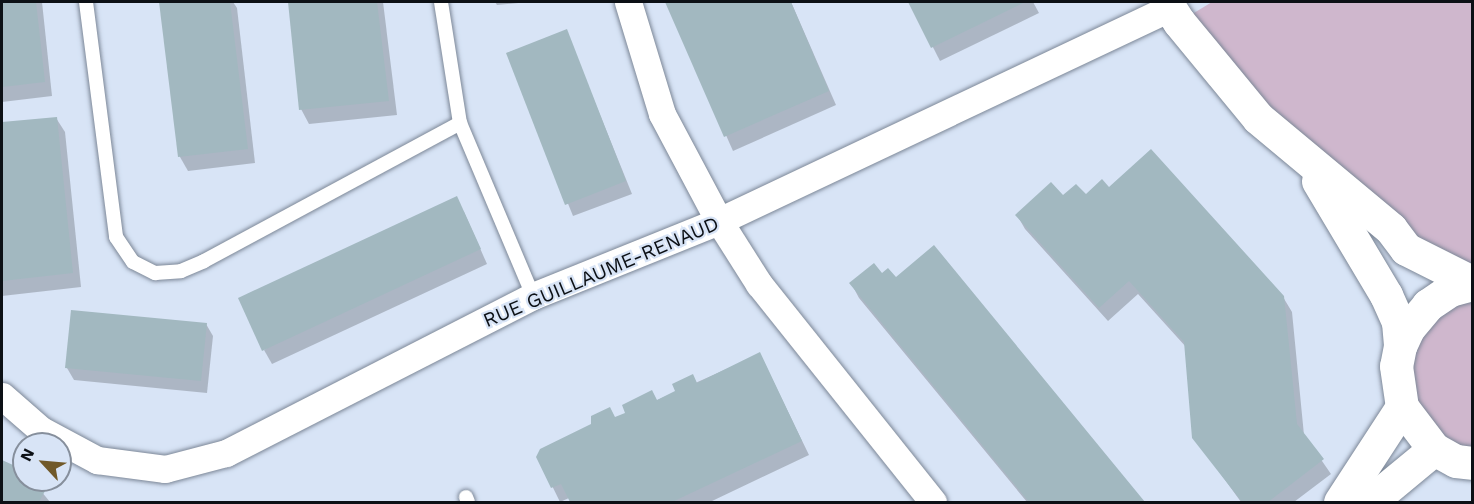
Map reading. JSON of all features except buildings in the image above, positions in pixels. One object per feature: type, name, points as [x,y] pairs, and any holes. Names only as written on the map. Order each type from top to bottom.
[{"type":"street","points":[[628,2],[662,114],[719,221],[759,284],[933,502]]},
{"type":"street","points":[[1168,4],[1258,118],[1306,161],[1391,229],[1406,249],[1473,283]]},
{"type":"street","name":"RUE GUILLAUME-RENAUD","points":[[2,396],[41,430],[97,460],[165,469],[226,453],[533,296],[719,221],[1168,4]]},
{"type":"street","points":[[1306,161],[1386,295],[1398,322],[1400,346]]},
{"type":"street","points":[[1473,283],[1450,290],[1428,305],[1408,329],[1400,346],[1396,366],[1402,407],[1434,449],[1456,461],[1473,463]]},
{"type":"street","points":[[1340,502],[1402,407]]},
{"type":"street","points":[[1370,502],[1434,449]]},
{"type":"lane","points":[[86,2],[116,237],[133,262],[155,273],[181,271],[204,261],[460,123]]},
{"type":"lane","points":[[441,2],[460,123],[533,296]]},
{"type":"shaded area","points":[[1212,2],[1472,2],[1472,282],[1406,249],[1179,22]]},
{"type":"shaded area","points":[[1472,284],[1472,463],[1402,407],[1400,346]]}]
